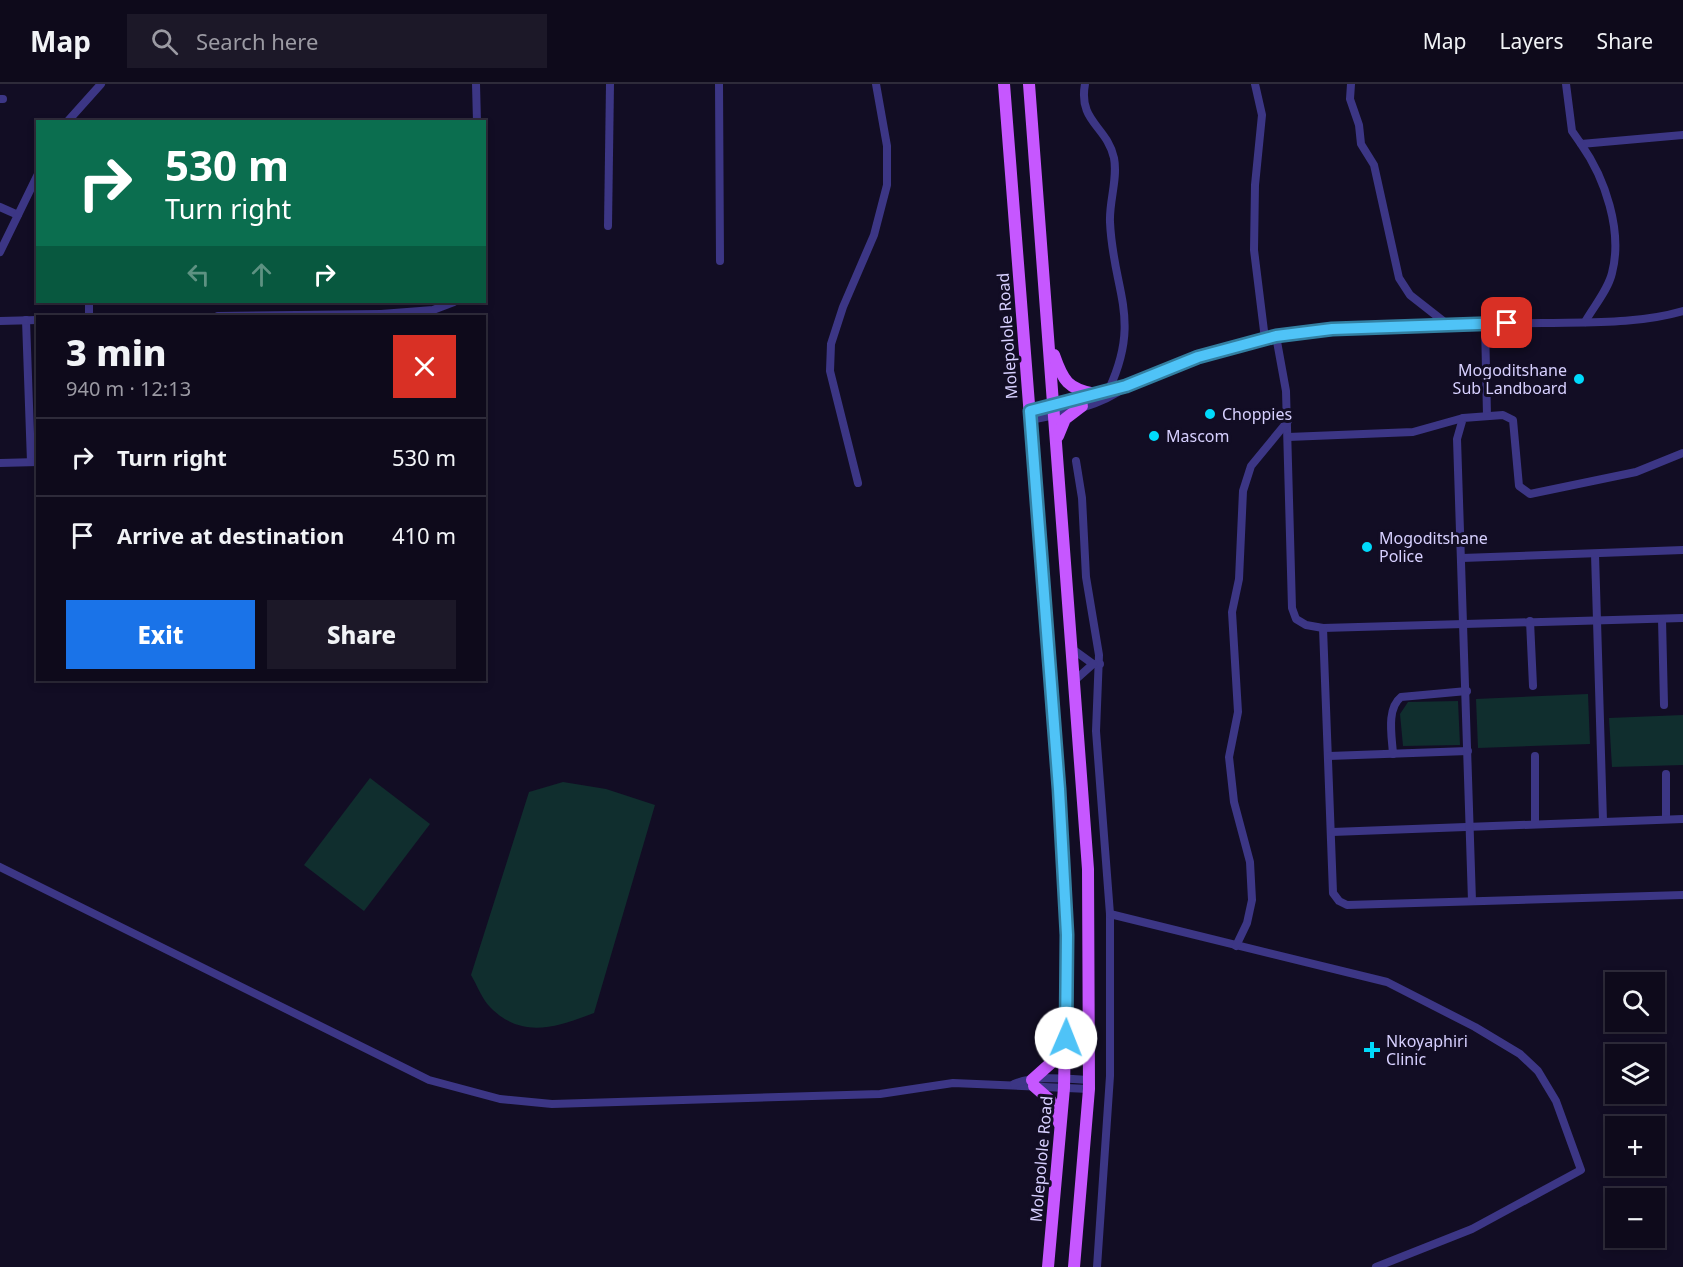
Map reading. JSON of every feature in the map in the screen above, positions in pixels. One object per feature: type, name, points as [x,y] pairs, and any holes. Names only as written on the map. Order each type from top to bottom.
[{"type":"main road","name":"Molepolole Road","points":[[1004,84],[1059,789],[1067,935],[1064,1084],[1048,1267]]},
{"type":"main road","points":[[1029,84],[1088,868],[1089,1085],[1074,1267]]},
{"type":"main road","points":[[1049,340],[1061,375],[1069,385],[1095,394]]},
{"type":"main road","points":[[1056,445],[1062,424],[1069,414],[1082,406]]},
{"type":"main road","points":[[1061,1130],[1051,1101],[1033,1083],[1052,1063],[1066,1038]]},
{"type":"street","points":[[69,120],[101,84]]},
{"type":"street","points":[[477,84],[477,120]]},
{"type":"street","points":[[608,226],[610,84]]},
{"type":"street","points":[[719,84],[720,261]]},
{"type":"street","points":[[858,483],[843,415],[830,371],[831,353],[843,307],[874,235],[886,185],[887,146],[876,84]]},
{"type":"street","points":[[1085,84],[1083,100],[1086,114],[1106,139],[1114,159],[1110,231],[1120,284],[1126,337],[1123,356],[1109,389]]},
{"type":"street","points":[[1255,84],[1262,115],[1255,184],[1254,250],[1265,339]]},
{"type":"street","points":[[1351,84],[1350,99],[1359,124],[1361,144],[1374,165],[1399,278],[1410,295],[1447,324]]},
{"type":"street","points":[[1566,84],[1572,130],[1592,159],[1608,199],[1614,242],[1612,274],[1585,322]]},
{"type":"street","points":[[1581,144],[1683,135]]},
{"type":"street","points":[[0,252],[36,178]]},
{"type":"street","points":[[0,207],[18,215]]},
{"type":"street","points":[[381,315],[433,310],[451,303]]},
{"type":"street","points":[[1053,411],[1109,389],[1126,386],[1198,357],[1276,336],[1332,329],[1447,324],[1631,321],[1683,310]]},
{"type":"street","points":[[0,463],[34,462],[26,320]]},
{"type":"street","points":[[0,321],[36,320]]},
{"type":"street","points":[[1485,323],[1487,416]]},
{"type":"street","points":[[1276,336],[1286,391],[1292,608],[1296,619],[1306,625],[1323,628],[1683,618]]},
{"type":"street","points":[[1030,416],[1082,406],[1116,393],[1126,386]]},
{"type":"street","points":[[1288,436],[1413,432],[1463,418],[1503,415],[1513,420],[1519,486],[1530,494],[1636,472],[1683,453]]},
{"type":"street","points":[[1463,418],[1457,439],[1467,691],[1472,901]]},
{"type":"street","points":[[1236,946],[1247,923],[1252,900],[1250,862],[1234,802],[1229,757],[1238,712],[1232,612],[1239,579],[1243,491],[1251,466],[1287,421]]},
{"type":"street","points":[[1076,461],[1082,498],[1086,577],[1096,664],[1096,730],[1110,914],[1110,1076],[1097,1267]]},
{"type":"street","points":[[1462,558],[1683,550]]},
{"type":"street","points":[[1594,554],[1604,821]]},
{"type":"street","points":[[1662,619],[1664,705]]},
{"type":"street","points":[[1530,621],[1533,686]]},
{"type":"street","points":[[1323,628],[1333,893],[1339,901],[1347,905],[1683,894]]},
{"type":"street","points":[[1071,648],[1096,664]]},
{"type":"street","points":[[1074,681],[1096,664]]},
{"type":"street","points":[[1393,754],[1392,711],[1396,700],[1401,697],[1467,691]]},
{"type":"street","points":[[1329,756],[1468,751]]},
{"type":"street","points":[[1535,756],[1535,824]]},
{"type":"street","points":[[1666,774],[1666,819]]},
{"type":"street","points":[[1332,832],[1683,819]]},
{"type":"street","points":[[0,867],[429,1080],[500,1100],[552,1104],[815,1098],[880,1094],[953,1083],[1089,1085]]},
{"type":"street","points":[[1110,914],[1387,982],[1475,1027],[1520,1054],[1538,1071],[1556,1101],[1581,1170],[1472,1229],[1376,1267]]},
{"type":"green space","points":[[1588,694],[1590,744],[1478,748],[1476,699]]},
{"type":"green space","points":[[1458,701],[1460,745],[1403,746],[1400,714],[1408,702]]},
{"type":"green space","points":[[1683,715],[1683,765],[1612,767],[1609,718]]},
{"type":"green space","points":[[370,778],[430,824],[364,911],[304,865]]},
{"type":"green space","points":[[563,782],[606,789],[655,805],[594,1013],[553,1026],[527,1027],[502,1017],[490,1007],[471,975],[529,792]]},
{"type":"place","name":"Mogoditshane Sub Landboard","points":[[1579,379]]},
{"type":"place","name":"Choppies","points":[[1210,414]]},
{"type":"place","name":"Mascom","points":[[1154,436]]},
{"type":"place","name":"Mogoditshane Police","points":[[1367,547]]},
{"type":"place","name":"Nkoyaphiri Clinic","points":[[1372,1050]]},
{"type":"route","points":[[1066,1038],[1067,935],[1059,789],[1030,411],[1053,407],[1114,387],[1126,386],[1198,357],[1276,336],[1332,329],[1507,323]]}]
